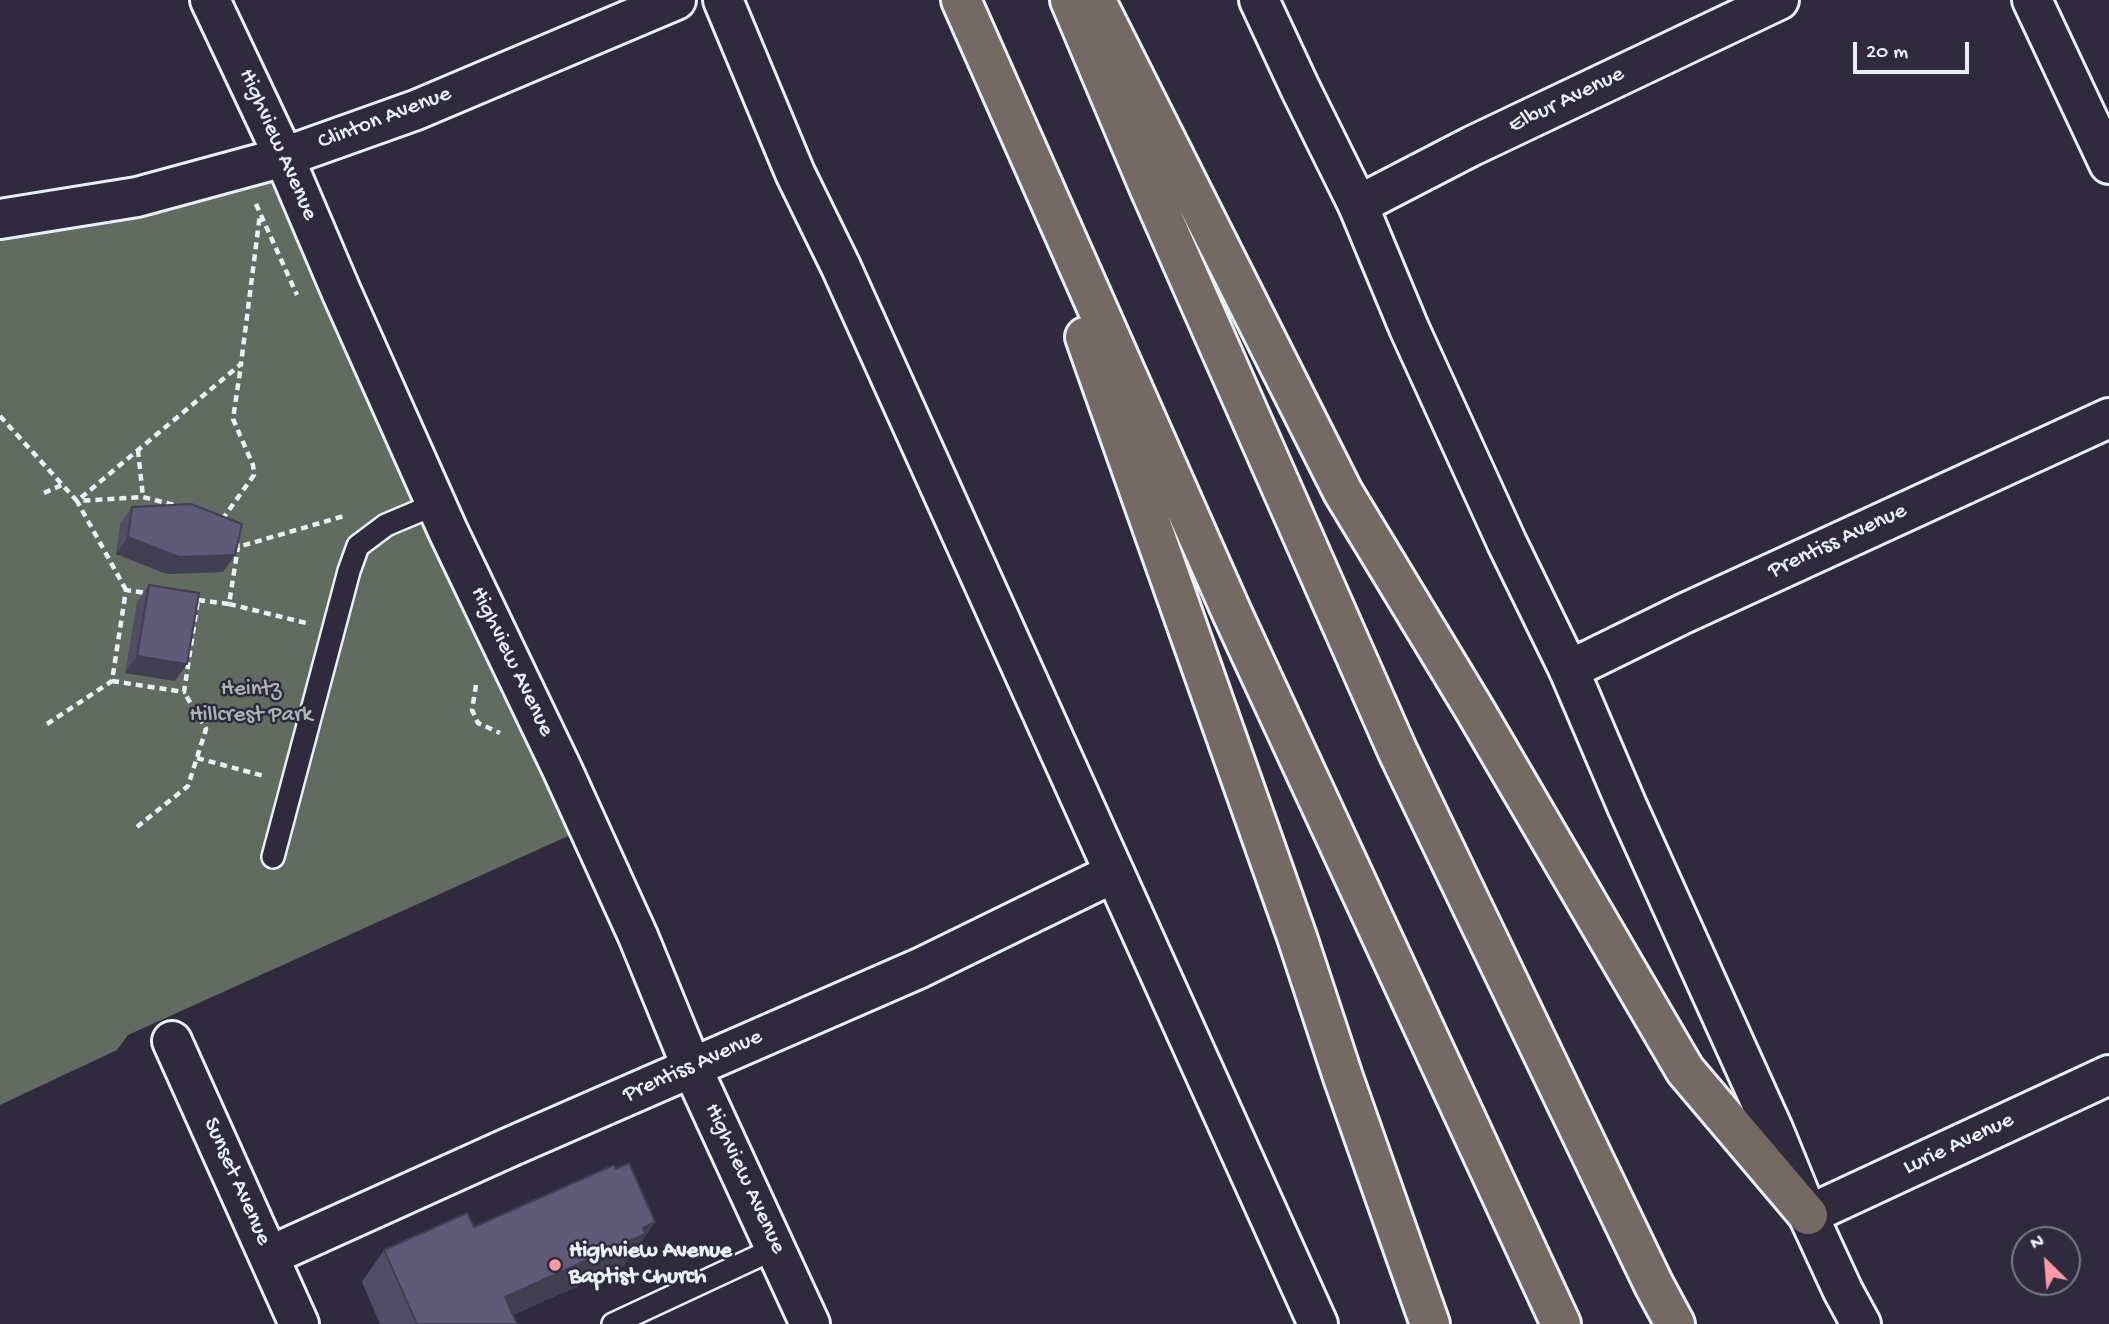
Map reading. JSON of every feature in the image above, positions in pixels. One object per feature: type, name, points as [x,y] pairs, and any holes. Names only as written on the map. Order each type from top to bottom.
[{"type":"highway","points":[[961,0],[1232,612],[1561,1324]]},
{"type":"highway","points":[[1070,0],[1149,187],[1398,752],[1675,1324]]},
{"type":"highway","points":[[1095,0],[1343,492],[1469,700],[1685,1070],[1808,1215]]},
{"type":"highway","points":[[986,54],[1297,937],[1430,1324]]},
{"type":"street","name":"Highview Avenue","points":[[210,0],[284,157],[436,504],[627,912],[692,1068],[810,1324]]},
{"type":"street","name":"Clinton Avenue","points":[[0,219],[138,197],[284,157],[416,110],[676,0]]},
{"type":"street","points":[[723,0],[796,173],[847,280],[1318,1324]]},
{"type":"street","points":[[1259,0],[1358,205],[1409,328],[1501,530],[1569,670],[1627,806],[1773,1129],[1808,1215],[1861,1324]]},
{"type":"street","name":"Elbur Avenue","points":[[1358,205],[1472,146],[1779,0]]},
{"type":"street","points":[[2032,0],[2109,164]]},
{"type":"street","name":"Prentiss Avenue","points":[[1569,670],[1696,608],[2109,418]]},
{"type":"street","name":"Prentiss Avenue","points":[[269,1256],[510,1147],[920,968],[1114,873]]},
{"type":"street","name":"Sunset Avenue","points":[[172,1041],[299,1324]]},
{"type":"street","name":"Lurie Avenue","points":[[1808,1215],[2109,1075]]},
{"type":"lane","points":[[273,858],[358,546],[386,525],[436,504]]},
{"type":"lane","points":[[613,1324],[776,1248]]},
{"type":"path","points":[[224,517],[254,475],[253,465],[233,419],[261,214]]},
{"type":"path","points":[[77,502],[241,364]]},
{"type":"path","points":[[0,416],[77,502],[126,590],[112,681]]},
{"type":"path","points":[[138,449],[143,497]]},
{"type":"path","points":[[44,494],[62,485]]},
{"type":"path","points":[[77,502],[143,497],[184,507]]},
{"type":"path","points":[[239,547],[352,513]]},
{"type":"path","points":[[211,514],[224,517]]},
{"type":"path","points":[[224,517],[229,527]]},
{"type":"path","points":[[229,604],[239,547],[234,537]]},
{"type":"path","points":[[126,590],[150,593]]},
{"type":"path","points":[[186,598],[229,604],[334,630]]},
{"type":"path","points":[[136,827],[188,786],[206,730],[184,692],[198,600]]},
{"type":"path","points":[[47,724],[112,681],[184,692]]},
{"type":"path","points":[[197,758],[293,783]]},
{"type":"green space","name":"Heintz Hillcrest Park","points":[[284,157],[588,827],[128,1035],[117,1050],[0,1105],[0,219]]},
{"type":"building","points":[[191,504],[242,524],[235,555],[179,557],[128,537],[132,507]]},
{"type":"building","points":[[149,585],[199,593],[187,664],[137,656]]},
{"type":"building","points":[[629,1163],[655,1222],[643,1228],[645,1234],[505,1297],[517,1324],[417,1324],[384,1250],[467,1213],[474,1227],[614,1165],[616,1169]]},
{"type":"place","name":"Highview Avenue Baptist Church","points":[[555,1265]]}]
